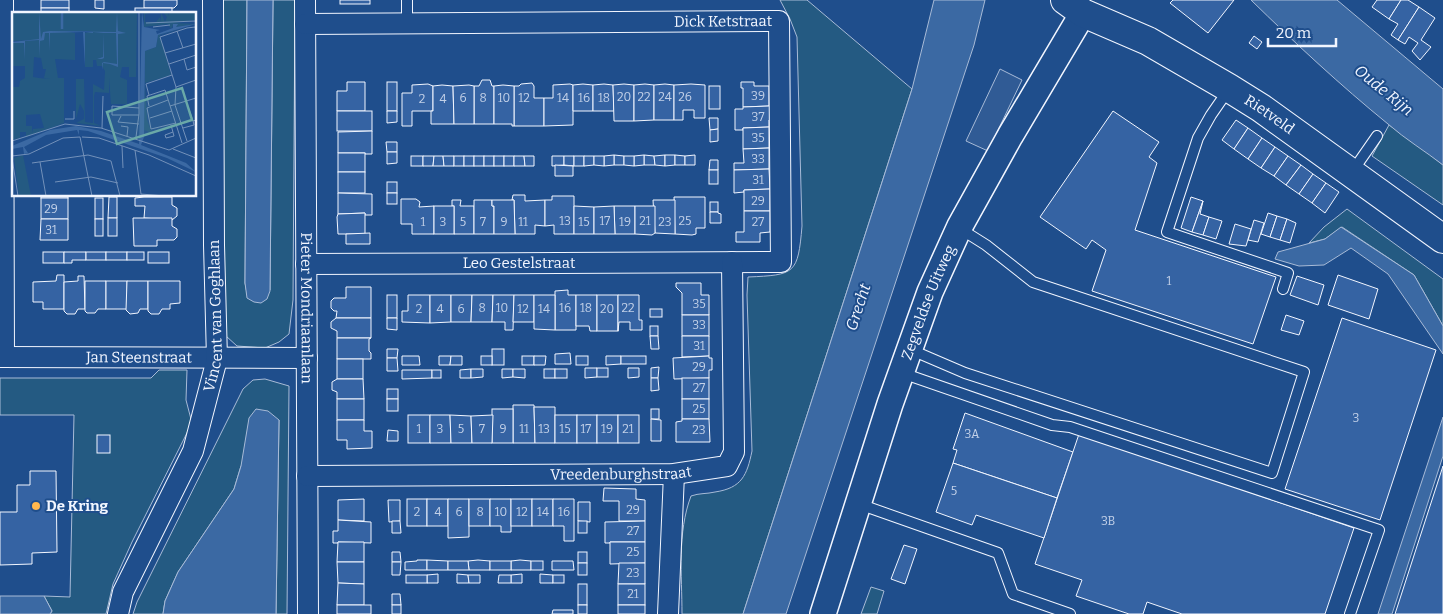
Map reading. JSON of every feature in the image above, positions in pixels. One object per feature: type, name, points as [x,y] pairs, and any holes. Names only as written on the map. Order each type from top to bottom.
[{"type":"main road","name":"Rietveld","points":[[1074,6],[1148,41],[1261,108],[1443,239]]},
{"type":"street","points":[[2,357],[3,0]]},
{"type":"street","name":"Vincent van Goghlaan","points":[[118,614],[123,592],[193,450],[217,359],[214,245],[213,0]]},
{"type":"street","name":"Pieter Mondriaanlaan","points":[[304,0],[308,614]]},
{"type":"street","name":"Zegveldse Uitweg","points":[[823,614],[901,372],[930,292],[959,228],[1010,136],[1074,6]]},
{"type":"street","name":"Dick Ketstraat","points":[[305,24],[780,22],[781,262],[732,262]]},
{"type":"street","name":"Leo Gestelstraat","points":[[306,264],[732,262]]},
{"type":"street","name":"Vreedenburghstraat","points":[[308,476],[674,474],[727,466],[734,452],[732,262]]},
{"type":"street","name":"Jan Steenstraat","points":[[2,357],[307,358]]},
{"type":"street","points":[[668,614],[674,474]]},
{"type":"lane","points":[[407,0],[407,23]]},
{"type":"lane","points":[[1229,88],[1200,134],[1167,232],[1288,273],[1283,289]]},
{"type":"lane","points":[[1351,173],[1377,136]]},
{"type":"lane","points":[[909,350],[965,374],[1272,473],[1304,372],[1033,282],[986,245],[959,228]]},
{"type":"lane","points":[[901,372],[1052,426],[1070,427],[1379,530],[1350,614]]},
{"type":"lane","points":[[858,504],[998,553],[1013,594],[1070,614]]},
{"type":"shaded area","points":[[223,0],[247,0],[245,283],[248,298],[270,290],[273,0],[295,0],[293,300],[289,334],[279,342],[265,348],[237,346],[226,336],[220,223]]},
{"type":"shaded area","points":[[780,0],[807,0],[912,89],[743,614],[682,614],[682,539],[691,496],[724,490],[737,484],[748,467],[752,451],[748,277],[776,275],[791,269],[796,263],[800,242],[802,226],[797,37]]},
{"type":"shaded area","points":[[1000,69],[1022,80],[988,151],[966,141]]},
{"type":"shaded area","points":[[1389,125],[1443,165],[1443,205],[1372,156]]},
{"type":"shaded area","points":[[1347,209],[1443,279],[1443,326],[1414,275],[1342,227],[1325,239],[1309,243],[1324,227]]},
{"type":"shaded area","points":[[159,370],[187,370],[186,400],[192,423],[113,584],[106,614],[50,614],[52,611],[44,596],[70,597],[74,415],[0,415],[0,378],[151,378]]},
{"type":"shaded area","points":[[265,379],[289,386],[287,614],[276,614],[279,420],[241,466],[234,489],[178,572],[165,601],[163,614],[133,614],[137,602],[243,389],[253,380]]},
{"type":"shaded area","points":[[871,587],[884,591],[877,614],[861,614]]},
{"type":"water","points":[[247,0],[273,0],[270,291],[267,299],[261,303],[247,298],[245,283]]},
{"type":"water","name":"Grecht","points":[[934,0],[985,0],[974,45],[786,614],[743,614],[912,89]]},
{"type":"water","name":"Oude Rijn","points":[[1251,0],[1337,0],[1443,89],[1443,165],[1401,135],[1353,94]]},
{"type":"water","points":[[1341,227],[1414,275],[1443,326],[1443,354],[1388,274],[1351,248],[1324,265],[1299,266],[1275,259],[1278,252],[1325,239]]},
{"type":"water","points":[[256,409],[268,411],[279,420],[276,614],[163,614],[165,601],[178,572],[234,489],[241,466],[249,418]]},
{"type":"water","points":[[1443,417],[1443,456],[1392,614],[1378,614]]},
{"type":"water","points":[[0,596],[44,596],[52,611],[50,614],[0,614]]},
{"type":"building","points":[[41,0],[69,0],[69,8],[41,8]]},
{"type":"building","points":[[95,0],[104,0],[104,9],[95,8]]},
{"type":"building","points":[[144,0],[177,0],[177,5],[174,8],[144,8]]},
{"type":"building","points":[[340,0],[370,0],[370,4],[340,4]]},
{"type":"building","points":[[1173,0],[1234,0],[1208,33],[1170,3]]},
{"type":"building","points":[[1377,0],[1401,0],[1389,19],[1372,7]]},
{"type":"building","points":[[1401,0],[1408,0],[1419,7],[1398,40],[1391,35],[1398,24],[1389,19]]},
{"type":"building","points":[[1419,7],[1435,18],[1421,40],[1431,47],[1420,60],[1412,51],[1418,43],[1409,37],[1405,44],[1398,40]]},
{"type":"building","points":[[41,8],[69,8],[69,12],[41,12]]},
{"type":"building","points":[[135,8],[172,8],[172,12],[135,12]]},
{"type":"building","points":[[1254,36],[1262,42],[1257,49],[1249,43]]},
{"type":"building","points":[[482,80],[490,80],[492,86],[494,86],[494,124],[474,124],[474,86],[479,86]]},
{"type":"building","points":[[347,82],[365,82],[365,111],[337,111],[337,91],[347,91]]},
{"type":"building","points":[[387,82],[397,82],[397,111],[387,111]]},
{"type":"building","points":[[741,82],[754,82],[754,86],[769,86],[769,106],[743,107],[743,88],[741,88]]},
{"type":"building","points":[[532,83],[534,86],[534,98],[544,98],[544,126],[514,126],[514,86]]},
{"type":"building","points":[[428,84],[433,86],[433,111],[412,111],[412,126],[402,126],[402,93],[412,93],[412,85]]},
{"type":"building","points":[[553,85],[573,85],[573,125],[544,126],[544,98],[553,98]]},
{"type":"building","points":[[573,85],[593,85],[593,111],[573,111]]},
{"type":"building","points":[[593,85],[613,85],[614,111],[593,111]]},
{"type":"building","points":[[613,85],[634,85],[634,121],[614,121]]},
{"type":"building","points":[[634,85],[654,85],[654,120],[634,121]]},
{"type":"building","points":[[654,85],[674,85],[674,120],[654,120]]},
{"type":"building","points":[[674,85],[705,85],[705,118],[694,118],[694,110],[683,110],[683,120],[674,120]]},
{"type":"building","points":[[433,86],[453,86],[454,124],[431,124]]},
{"type":"building","points":[[453,86],[474,86],[474,124],[454,124]]},
{"type":"building","points":[[494,86],[514,86],[514,126],[512,124],[494,124]]},
{"type":"building","points":[[709,86],[720,86],[720,109],[709,109]]},
{"type":"building","points":[[772,107],[773,120],[769,120],[769,127],[735,130],[735,109]]},
{"type":"building","points":[[337,111],[372,111],[372,131],[337,131]]},
{"type":"building","points":[[387,111],[397,111],[397,122],[387,123]]},
{"type":"building","points":[[1113,111],[1159,142],[1149,157],[1157,163],[1135,230],[1276,277],[1253,344],[1092,291],[1106,250],[1092,240],[1086,249],[1040,217]]},
{"type":"building","points":[[709,118],[718,118],[718,129],[710,130]]},
{"type":"building","points":[[1236,120],[1248,128],[1234,149],[1222,140]]},
{"type":"building","points":[[769,127],[769,148],[743,149],[743,128]]},
{"type":"building","points":[[1248,128],[1262,138],[1248,159],[1234,149]]},
{"type":"building","points":[[718,129],[718,141],[710,142],[710,130]]},
{"type":"building","points":[[372,131],[372,154],[338,153],[338,132]]},
{"type":"building","points":[[1262,138],[1275,147],[1261,168],[1248,159]]},
{"type":"building","points":[[386,142],[397,142],[397,152],[387,152]]},
{"type":"building","points":[[1275,147],[1288,156],[1274,176],[1261,168]]},
{"type":"building","points":[[769,148],[769,169],[734,170],[734,163],[744,163],[743,149]]},
{"type":"building","points":[[387,152],[397,152],[397,163],[387,164]]},
{"type":"building","points":[[338,153],[365,153],[365,172],[338,172]]},
{"type":"building","points":[[614,155],[624,156],[624,165],[614,165]]},
{"type":"building","points":[[614,155],[614,165],[604,166],[604,156]]},
{"type":"building","points":[[644,155],[654,156],[655,165],[644,165]]},
{"type":"building","points":[[644,155],[644,165],[634,166],[634,156]]},
{"type":"building","points":[[665,155],[665,166],[655,165],[654,156]]},
{"type":"building","points":[[665,155],[675,155],[675,165],[665,166]]},
{"type":"building","points":[[675,155],[685,156],[685,165],[675,165]]},
{"type":"building","points":[[695,155],[695,165],[685,165],[685,156]]},
{"type":"building","points":[[411,156],[423,156],[423,166],[411,166]]},
{"type":"building","points":[[423,156],[434,156],[433,166],[423,166]]},
{"type":"building","points":[[434,156],[443,156],[444,166],[433,166]]},
{"type":"building","points":[[443,156],[454,156],[454,166],[444,166]]},
{"type":"building","points":[[454,156],[464,156],[464,166],[454,166]]},
{"type":"building","points":[[464,156],[474,156],[474,166],[464,166]]},
{"type":"building","points":[[474,156],[484,156],[484,166],[474,166]]},
{"type":"building","points":[[484,156],[494,156],[494,166],[484,166]]},
{"type":"building","points":[[494,156],[504,156],[504,166],[494,166]]},
{"type":"building","points":[[504,156],[514,156],[514,166],[504,166]]},
{"type":"building","points":[[514,156],[524,156],[525,166],[514,166]]},
{"type":"building","points":[[524,156],[534,156],[534,166],[525,166]]},
{"type":"building","points":[[552,156],[564,156],[564,165],[552,166]]},
{"type":"building","points":[[564,156],[574,156],[574,166],[564,165]]},
{"type":"building","points":[[574,156],[584,156],[584,166],[574,166]]},
{"type":"building","points":[[584,156],[594,156],[594,165],[584,166]]},
{"type":"building","points":[[594,156],[604,156],[604,166],[594,165]]},
{"type":"building","points":[[624,156],[634,156],[634,166],[624,165]]},
{"type":"building","points":[[1288,156],[1301,165],[1286,185],[1274,176]]},
{"type":"building","points":[[710,160],[718,160],[718,170],[709,170]]},
{"type":"building","points":[[555,165],[573,166],[573,176],[555,176]]},
{"type":"building","points":[[1301,165],[1313,174],[1299,194],[1286,185]]},
{"type":"building","points":[[769,169],[770,189],[744,190],[744,192],[734,193],[734,170]]},
{"type":"building","points":[[709,170],[718,170],[718,184],[709,184]]},
{"type":"building","points":[[338,172],[365,172],[365,193],[338,193]]},
{"type":"building","points":[[1313,174],[1326,183],[1312,203],[1299,194]]},
{"type":"building","points":[[387,182],[397,182],[397,193],[387,193]]},
{"type":"building","points":[[1326,183],[1339,192],[1325,213],[1312,203]]},
{"type":"building","points":[[770,189],[770,211],[744,211],[744,190]]},
{"type":"building","points":[[338,193],[372,194],[372,215],[365,215],[365,213],[338,214]]},
{"type":"building","points":[[387,193],[397,193],[397,204],[387,204]]},
{"type":"building","points":[[513,195],[525,195],[525,201],[545,200],[545,226],[535,225],[535,234],[515,234]]},
{"type":"building","points":[[41,196],[68,196],[68,198],[41,198]]},
{"type":"building","points":[[552,196],[574,196],[574,234],[554,234],[554,225],[545,226],[545,200],[552,200]]},
{"type":"building","points":[[109,197],[117,197],[117,218],[108,218]]},
{"type":"building","points":[[172,197],[172,205],[177,208],[177,216],[172,220],[144,218],[145,206],[135,206],[135,198]]},
{"type":"building","points":[[674,197],[705,197],[705,228],[696,228],[696,234],[692,235],[675,234]]},
{"type":"building","points":[[1191,197],[1203,201],[1192,232],[1181,228]]},
{"type":"building","points":[[41,198],[68,198],[68,219],[41,219]]},
{"type":"building","points":[[95,198],[103,198],[103,219],[95,219]]},
{"type":"building","points":[[401,199],[416,199],[420,202],[419,207],[434,206],[434,234],[412,234],[412,224],[401,224]]},
{"type":"building","points":[[452,200],[461,200],[460,206],[474,206],[474,234],[454,234],[454,206],[452,206]]},
{"type":"building","points":[[474,200],[492,200],[492,206],[494,206],[494,234],[474,234]]},
{"type":"building","points":[[492,200],[514,200],[515,234],[494,234],[494,206],[492,206]]},
{"type":"building","points":[[653,200],[675,200],[675,234],[655,233]]},
{"type":"building","points":[[1203,201],[1200,214],[1209,217],[1203,235],[1192,232]]},
{"type":"building","points":[[710,202],[718,202],[718,212],[710,212]]},
{"type":"building","points":[[434,206],[454,206],[454,234],[434,234]]},
{"type":"building","points":[[574,206],[594,207],[594,234],[574,234]]},
{"type":"building","points":[[614,206],[635,206],[635,234],[615,234]]},
{"type":"building","points":[[614,206],[615,234],[594,234],[594,207]]},
{"type":"building","points":[[635,206],[655,206],[655,233],[652,235],[635,234]]},
{"type":"building","points":[[744,211],[770,211],[770,232],[760,233],[760,242],[736,242],[736,232],[744,232]]},
{"type":"building","points":[[710,212],[721,214],[721,223],[710,223]]},
{"type":"building","points":[[365,213],[365,234],[338,234],[338,214]]},
{"type":"building","points":[[1268,213],[1277,216],[1270,237],[1261,234]]},
{"type":"building","points":[[1277,216],[1287,219],[1280,240],[1270,237]]},
{"type":"building","points":[[1209,217],[1222,221],[1216,239],[1203,235]]},
{"type":"building","points":[[108,218],[117,218],[117,236],[108,236]]},
{"type":"building","points":[[133,218],[172,218],[172,226],[177,229],[177,237],[174,240],[157,240],[157,246],[134,246]]},
{"type":"building","points":[[41,219],[68,219],[68,240],[40,240]]},
{"type":"building","points":[[95,219],[103,219],[103,236],[95,236]]},
{"type":"building","points":[[1287,219],[1296,223],[1290,243],[1280,240]]},
{"type":"building","points":[[1254,220],[1264,223],[1258,242],[1248,240]]},
{"type":"building","points":[[1235,224],[1251,229],[1246,246],[1229,244]]},
{"type":"building","points":[[370,233],[370,244],[346,244],[346,234]]},
{"type":"building","points":[[43,252],[64,252],[64,263],[43,263]]},
{"type":"building","points":[[64,252],[86,252],[86,260],[72,260],[72,263],[64,263]]},
{"type":"building","points":[[86,252],[106,252],[106,260],[86,260]]},
{"type":"building","points":[[106,252],[127,252],[127,260],[106,260]]},
{"type":"building","points":[[127,252],[144,252],[144,260],[127,260]]},
{"type":"building","points":[[148,252],[169,252],[169,263],[148,263]]},
{"type":"building","points":[[57,275],[64,275],[64,309],[43,309],[43,302],[33,302],[33,282],[56,281]]},
{"type":"building","points":[[1338,275],[1378,289],[1369,319],[1328,305]]},
{"type":"building","points":[[78,276],[84,276],[85,309],[78,309],[75,314],[67,314],[64,311],[64,282],[78,281]]},
{"type":"building","points":[[1297,276],[1324,285],[1318,305],[1290,295]]},
{"type":"building","points":[[85,281],[106,281],[106,309],[98,309],[95,313],[87,313],[85,311]]},
{"type":"building","points":[[106,281],[127,281],[127,309],[106,309]]},
{"type":"building","points":[[127,281],[148,281],[148,309],[140,309],[138,313],[130,314],[126,310]]},
{"type":"building","points":[[148,281],[180,281],[180,303],[170,304],[170,309],[162,309],[159,314],[151,314],[148,311]]},
{"type":"building","points":[[676,283],[701,283],[701,295],[709,295],[709,315],[682,315],[682,293],[676,287]]},
{"type":"building","points":[[346,287],[371,287],[371,318],[336,318],[337,311],[331,308],[331,301],[334,298],[346,298]]},
{"type":"building","points":[[568,290],[568,295],[576,295],[576,330],[555,330],[555,291]]},
{"type":"building","points":[[387,295],[397,295],[397,318],[387,318]]},
{"type":"building","points":[[408,295],[430,295],[430,323],[402,322],[402,311],[408,311]]},
{"type":"building","points":[[430,295],[451,295],[451,322],[430,323]]},
{"type":"building","points":[[451,295],[472,295],[471,322],[451,322]]},
{"type":"building","points":[[472,295],[493,295],[492,322],[471,322]]},
{"type":"building","points":[[493,295],[514,295],[513,330],[505,330],[505,322],[492,322]]},
{"type":"building","points":[[514,295],[534,295],[534,322],[513,322]]},
{"type":"building","points":[[534,295],[555,295],[555,330],[534,329]]},
{"type":"building","points":[[576,295],[597,295],[597,331],[590,331],[589,326],[576,326]]},
{"type":"building","points":[[597,295],[618,295],[618,331],[597,331]]},
{"type":"building","points":[[618,295],[639,295],[639,320],[642,320],[642,330],[630,330],[630,322],[619,322],[618,331]]},
{"type":"building","points":[[650,309],[662,309],[662,317],[650,317]]},
{"type":"building","points":[[682,315],[709,315],[709,336],[682,336]]},
{"type":"building","points":[[1286,315],[1304,321],[1299,335],[1281,330]]},
{"type":"building","points":[[336,318],[371,318],[371,338],[337,338],[337,331],[331,328],[331,322]]},
{"type":"building","points":[[387,318],[397,318],[397,330],[387,329]]},
{"type":"building","points":[[1342,318],[1436,350],[1380,520],[1285,489]]},
{"type":"building","points":[[650,326],[658,326],[658,336],[650,336]]},
{"type":"building","points":[[650,336],[658,336],[659,349],[651,349]]},
{"type":"building","points":[[682,336],[709,336],[709,356],[682,357]]},
{"type":"building","points":[[337,338],[371,338],[369,339],[369,351],[371,359],[337,359]]},
{"type":"building","points":[[387,349],[398,349],[397,358],[387,358]]},
{"type":"building","points":[[492,349],[504,349],[504,365],[492,365]]},
{"type":"building","points":[[570,353],[571,364],[555,364],[555,354]]},
{"type":"building","points":[[402,356],[419,356],[420,365],[402,365]]},
{"type":"building","points":[[439,356],[451,356],[450,365],[439,365]]},
{"type":"building","points":[[451,356],[462,356],[462,365],[450,365]]},
{"type":"building","points":[[481,356],[492,356],[492,365],[481,365]]},
{"type":"building","points":[[522,356],[534,356],[534,365],[522,365]]},
{"type":"building","points":[[534,356],[546,356],[545,365],[534,365]]},
{"type":"building","points":[[576,356],[588,356],[588,365],[576,365]]},
{"type":"building","points":[[606,356],[621,356],[621,364],[606,365]]},
{"type":"building","points":[[621,356],[646,356],[646,364],[621,364]]},
{"type":"building","points":[[709,356],[709,358],[712,358],[712,370],[709,370],[709,378],[674,379],[673,358]]},
{"type":"building","points":[[387,358],[397,358],[398,371],[387,371]]},
{"type":"building","points":[[337,359],[363,359],[363,379],[337,379]]},
{"type":"building","points":[[659,367],[658,378],[651,378],[651,368]]},
{"type":"building","points":[[585,368],[597,368],[597,377],[585,378]]},
{"type":"building","points":[[597,368],[608,368],[608,377],[597,377]]},
{"type":"building","points":[[628,368],[639,368],[639,377],[628,378]]},
{"type":"building","points":[[471,369],[471,378],[460,378],[460,370]]},
{"type":"building","points":[[471,369],[483,369],[483,377],[471,378]]},
{"type":"building","points":[[502,369],[513,369],[513,377],[502,378]]},
{"type":"building","points":[[513,369],[525,369],[525,378],[513,377]]},
{"type":"building","points":[[544,369],[555,369],[555,378],[544,378]]},
{"type":"building","points":[[555,369],[567,369],[567,378],[555,378]]},
{"type":"building","points":[[402,370],[432,370],[432,378],[402,379]]},
{"type":"building","points":[[432,370],[441,370],[441,378],[432,378]]},
{"type":"building","points":[[651,378],[658,378],[659,390],[651,391]]},
{"type":"building","points":[[682,378],[709,378],[709,399],[682,399]]},
{"type":"building","points":[[337,379],[363,379],[364,399],[337,399],[337,392],[332,390],[332,382]]},
{"type":"building","points":[[387,389],[398,389],[398,399],[387,399]]},
{"type":"building","points":[[337,399],[364,399],[364,420],[337,420]]},
{"type":"building","points":[[387,399],[398,399],[398,411],[387,411]]},
{"type":"building","points":[[682,399],[709,399],[709,419],[682,419]]},
{"type":"building","points":[[513,405],[534,405],[535,443],[513,443]]},
{"type":"building","points":[[534,407],[555,407],[555,443],[535,443]]},
{"type":"building","points":[[492,409],[513,409],[513,443],[492,443]]},
{"type":"building","points":[[651,409],[659,409],[659,419],[651,419]]},
{"type":"building","points":[[965,413],[1073,452],[1057,498],[953,463],[957,450],[953,449]]},
{"type":"building","points":[[408,415],[430,415],[430,443],[408,443]]},
{"type":"building","points":[[430,415],[450,415],[451,443],[430,443]]},
{"type":"building","points":[[450,415],[471,416],[472,443],[451,443]]},
{"type":"building","points":[[493,415],[492,443],[472,443],[471,416]]},
{"type":"building","points":[[555,415],[577,415],[577,443],[555,443]]},
{"type":"building","points":[[577,415],[597,415],[597,443],[577,443]]},
{"type":"building","points":[[597,415],[618,415],[618,443],[597,443]]},
{"type":"building","points":[[618,415],[639,415],[639,443],[618,443]]},
{"type":"building","points":[[651,419],[661,420],[661,441],[651,441]]},
{"type":"building","points":[[682,419],[709,419],[710,442],[676,442],[676,422],[682,421]]},
{"type":"building","points":[[337,420],[364,420],[364,431],[372,431],[372,448],[347,449],[347,440],[337,440]]},
{"type":"building","points":[[388,430],[398,431],[398,441],[387,441]]},
{"type":"building","points":[[1079,434],[1354,528],[1325,614],[1182,614],[1147,602],[1143,614],[1129,614],[1076,596],[1082,580],[1035,564]]},
{"type":"building","points":[[97,435],[110,435],[110,453],[97,453]]},
{"type":"building","points":[[953,463],[1057,498],[1044,538],[976,515],[972,525],[936,512]]},
{"type":"building","points":[[1443,466],[1443,614],[1395,614]]},
{"type":"building","points":[[30,471],[56,471],[57,552],[32,553],[32,564],[0,565],[0,512],[17,512],[17,485],[30,485]]},
{"type":"building","points":[[604,488],[636,489],[636,499],[645,500],[645,521],[619,521],[619,501],[603,501]]},
{"type":"building","points":[[364,499],[364,521],[338,520],[338,500]]},
{"type":"building","points":[[407,499],[427,499],[427,526],[407,526]]},
{"type":"building","points":[[427,499],[448,499],[448,526],[427,526]]},
{"type":"building","points":[[448,499],[469,499],[469,537],[448,538]]},
{"type":"building","points":[[469,499],[490,499],[490,526],[469,526]]},
{"type":"building","points":[[490,499],[511,499],[511,532],[501,532],[501,526],[490,526]]},
{"type":"building","points":[[511,499],[532,499],[532,526],[511,526]]},
{"type":"building","points":[[532,499],[553,499],[553,526],[532,526]]},
{"type":"building","points":[[553,499],[574,499],[574,541],[564,541],[564,526],[553,526]]},
{"type":"building","points":[[388,500],[400,500],[400,521],[389,522]]},
{"type":"building","points":[[578,502],[590,502],[590,522],[578,521]]},
{"type":"building","points":[[338,520],[371,522],[371,543],[333,543],[333,531],[338,531]]},
{"type":"building","points":[[392,521],[400,521],[401,533],[392,533]]},
{"type":"building","points":[[578,521],[587,521],[587,533],[578,533]]},
{"type":"building","points":[[645,521],[645,542],[605,543],[605,522]]},
{"type":"building","points":[[338,542],[364,542],[364,562],[337,562]]},
{"type":"building","points":[[610,542],[645,542],[645,563],[610,564]]},
{"type":"building","points":[[904,545],[917,549],[905,584],[891,579]]},
{"type":"building","points":[[392,552],[400,552],[401,562],[392,562]]},
{"type":"building","points":[[578,552],[587,552],[587,563],[578,563]]},
{"type":"building","points":[[427,560],[427,570],[405,570],[405,562]]},
{"type":"building","points":[[427,560],[448,561],[448,570],[427,570]]},
{"type":"building","points":[[448,561],[468,561],[469,570],[448,570]]},
{"type":"building","points":[[468,561],[490,561],[490,570],[469,570]]},
{"type":"building","points":[[490,561],[511,561],[511,570],[490,570]]},
{"type":"building","points":[[511,561],[531,561],[531,570],[511,570]]},
{"type":"building","points":[[531,561],[543,561],[543,570],[531,570]]},
{"type":"building","points":[[552,561],[573,561],[574,570],[552,570]]},
{"type":"building","points":[[337,562],[364,562],[364,584],[338,583]]},
{"type":"building","points":[[392,562],[401,562],[400,575],[392,575]]},
{"type":"building","points":[[578,563],[587,563],[587,575],[578,575]]},
{"type":"building","points":[[619,563],[645,563],[645,584],[618,584]]},
{"type":"building","points":[[438,574],[438,583],[427,583],[427,575]]},
{"type":"building","points":[[457,574],[468,575],[469,583],[457,583]]},
{"type":"building","points":[[522,574],[522,583],[511,583],[511,575]]},
{"type":"building","points":[[540,574],[553,575],[553,583],[540,583]]},
{"type":"building","points":[[406,575],[427,575],[427,583],[406,583]]},
{"type":"building","points":[[468,575],[480,575],[480,583],[469,583]]},
{"type":"building","points":[[499,575],[511,575],[511,583],[498,583]]},
{"type":"building","points":[[553,575],[564,575],[564,583],[553,583]]},
{"type":"building","points":[[338,583],[364,584],[364,605],[337,605]]},
{"type":"building","points":[[578,584],[587,584],[587,605],[578,605]]},
{"type":"building","points":[[618,584],[645,584],[645,605],[618,605]]},
{"type":"building","points":[[392,594],[400,594],[401,605],[392,605]]},
{"type":"building","points":[[337,605],[371,605],[371,614],[337,614]]},
{"type":"building","points":[[392,605],[401,605],[401,614],[392,614]]},
{"type":"building","points":[[578,605],[587,605],[587,614],[578,614]]},
{"type":"building","points":[[618,605],[645,605],[645,614],[618,614]]},
{"type":"building","points":[[553,610],[573,610],[573,614],[552,614]]},
{"type":"place","name":"De Kring","points":[[36,506]]}]
